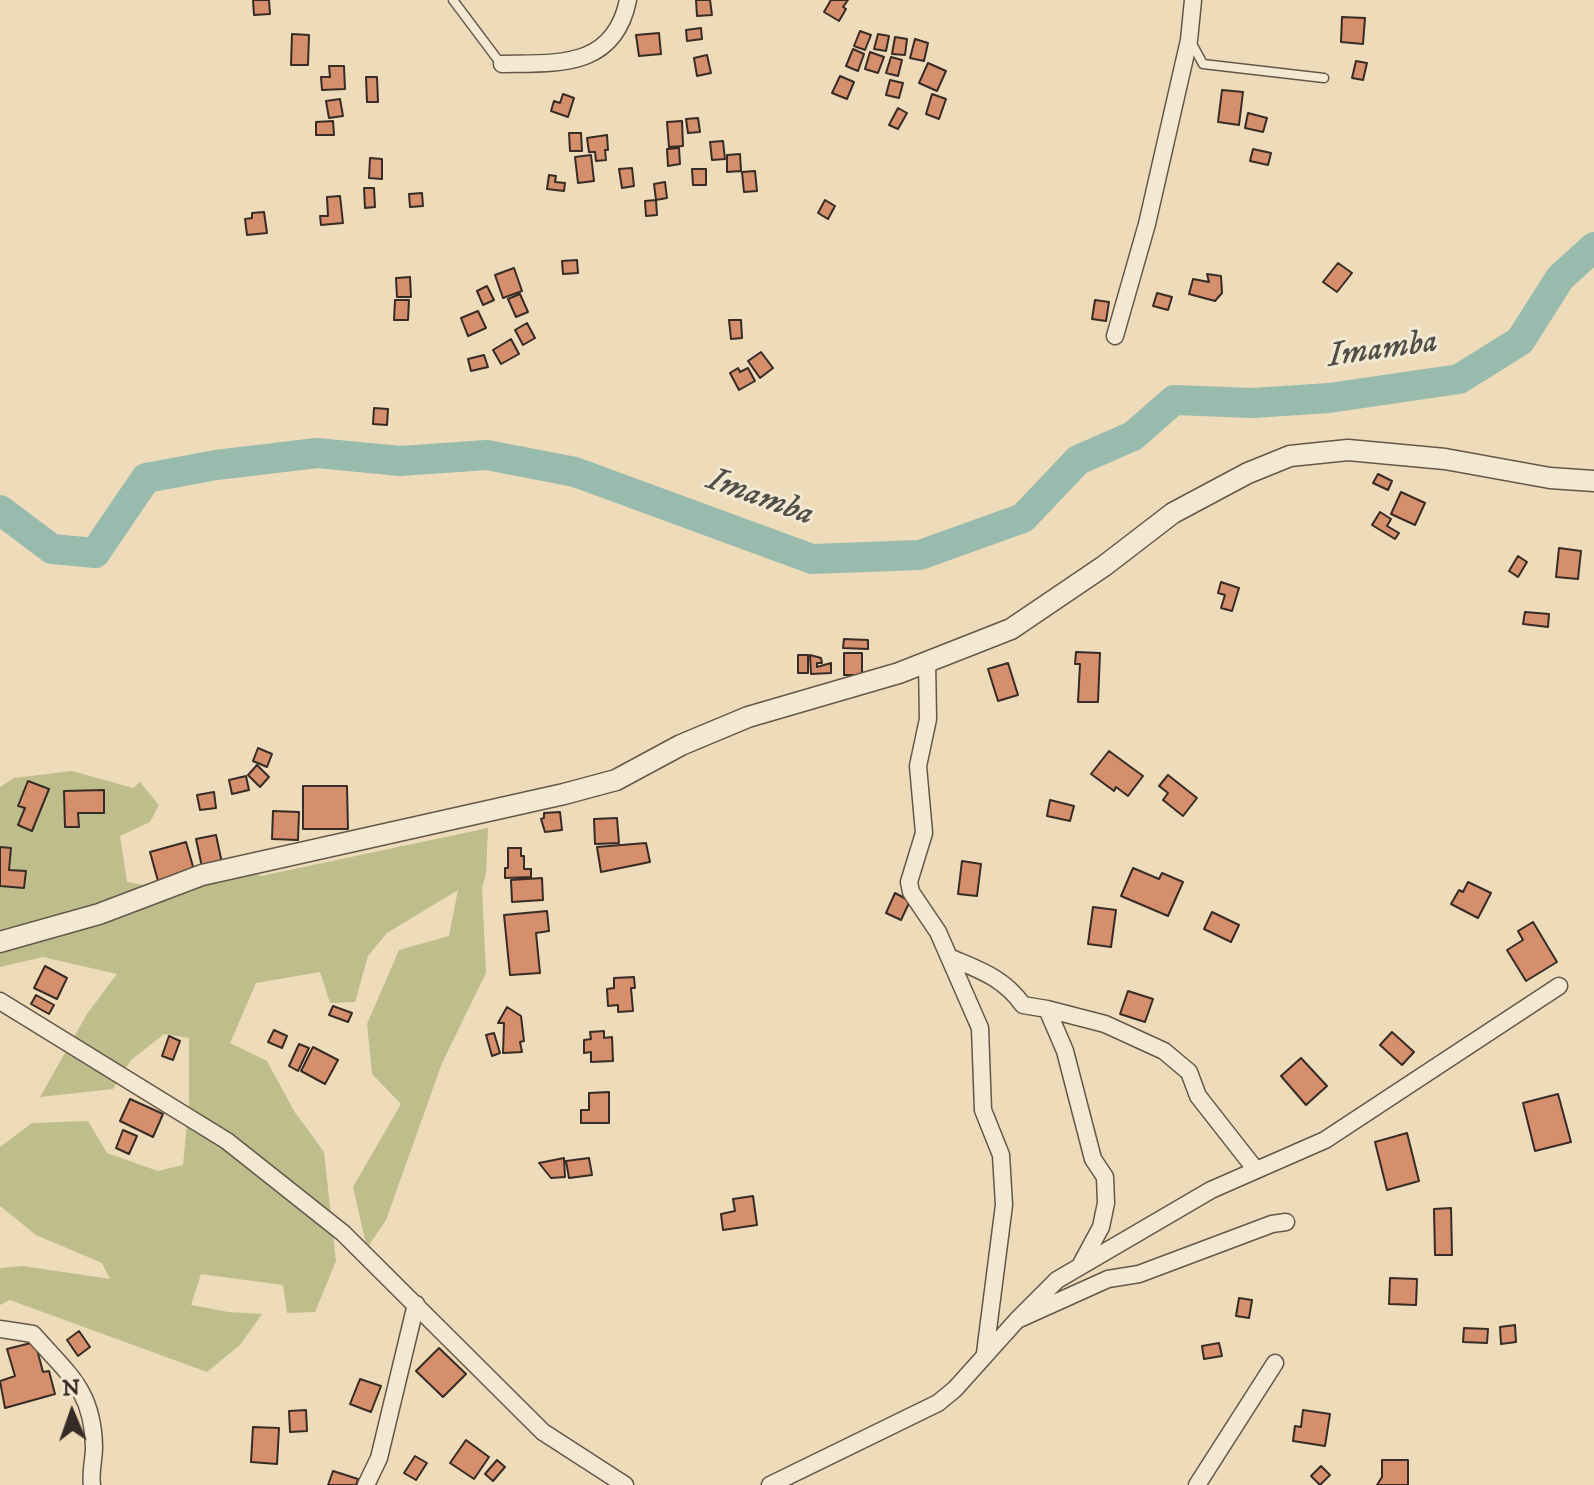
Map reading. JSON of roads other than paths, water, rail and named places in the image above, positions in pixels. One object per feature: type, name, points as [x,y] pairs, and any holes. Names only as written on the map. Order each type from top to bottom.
[{"type":"street","points":[[502,64],[569,63],[601,49],[616,33],[628,0]]},
{"type":"street","points":[[1115,336],[1147,224],[1189,40],[1193,0]]},
{"type":"street","points":[[0,942],[99,914],[202,875],[549,798],[616,780],[681,745],[748,717],[899,673],[1011,629],[1104,566],[1173,513],[1248,473],[1290,456],[1348,450],[1445,459],[1550,478],[1594,481]]},
{"type":"street","points":[[927,661],[928,719],[918,766],[924,833],[909,882],[911,892],[938,932],[980,1028],[983,1110],[1001,1155],[1004,1205],[985,1353]]},
{"type":"street","points":[[949,957],[1011,988],[1023,1005],[1105,1024],[1164,1051],[1189,1072],[1198,1096],[1256,1170]]},
{"type":"street","points":[[770,1485],[938,1403],[955,1389],[985,1353],[1057,1280],[1211,1190],[1325,1140],[1559,986]]},
{"type":"street","points":[[0,1001],[227,1141],[343,1233],[543,1432],[625,1485]]},
{"type":"street","points":[[1047,1009],[1065,1051],[1093,1159],[1105,1177],[1106,1203],[1101,1227],[1079,1268]]},
{"type":"street","points":[[1017,1320],[1108,1279],[1139,1274],[1272,1224],[1286,1222]]},
{"type":"street","points":[[366,1485],[379,1458],[416,1304]]},
{"type":"street","points":[[0,1329],[33,1334],[83,1392],[89,1406],[94,1447],[92,1485]]},
{"type":"street","points":[[1197,1485],[1275,1363]]},
{"type":"lane","points":[[453,0],[502,64]]},
{"type":"lane","points":[[1189,40],[1203,64],[1324,78]]},
{"type":"waterway","name":"Imamba","points":[[0,510],[52,549],[95,553],[146,478],[216,465],[317,453],[400,461],[487,455],[575,472],[812,559],[920,555],[1023,518],[1078,460],[1133,436],[1174,400],[1253,403],[1329,398],[1459,379],[1520,341],[1560,278],[1594,247]]}]
